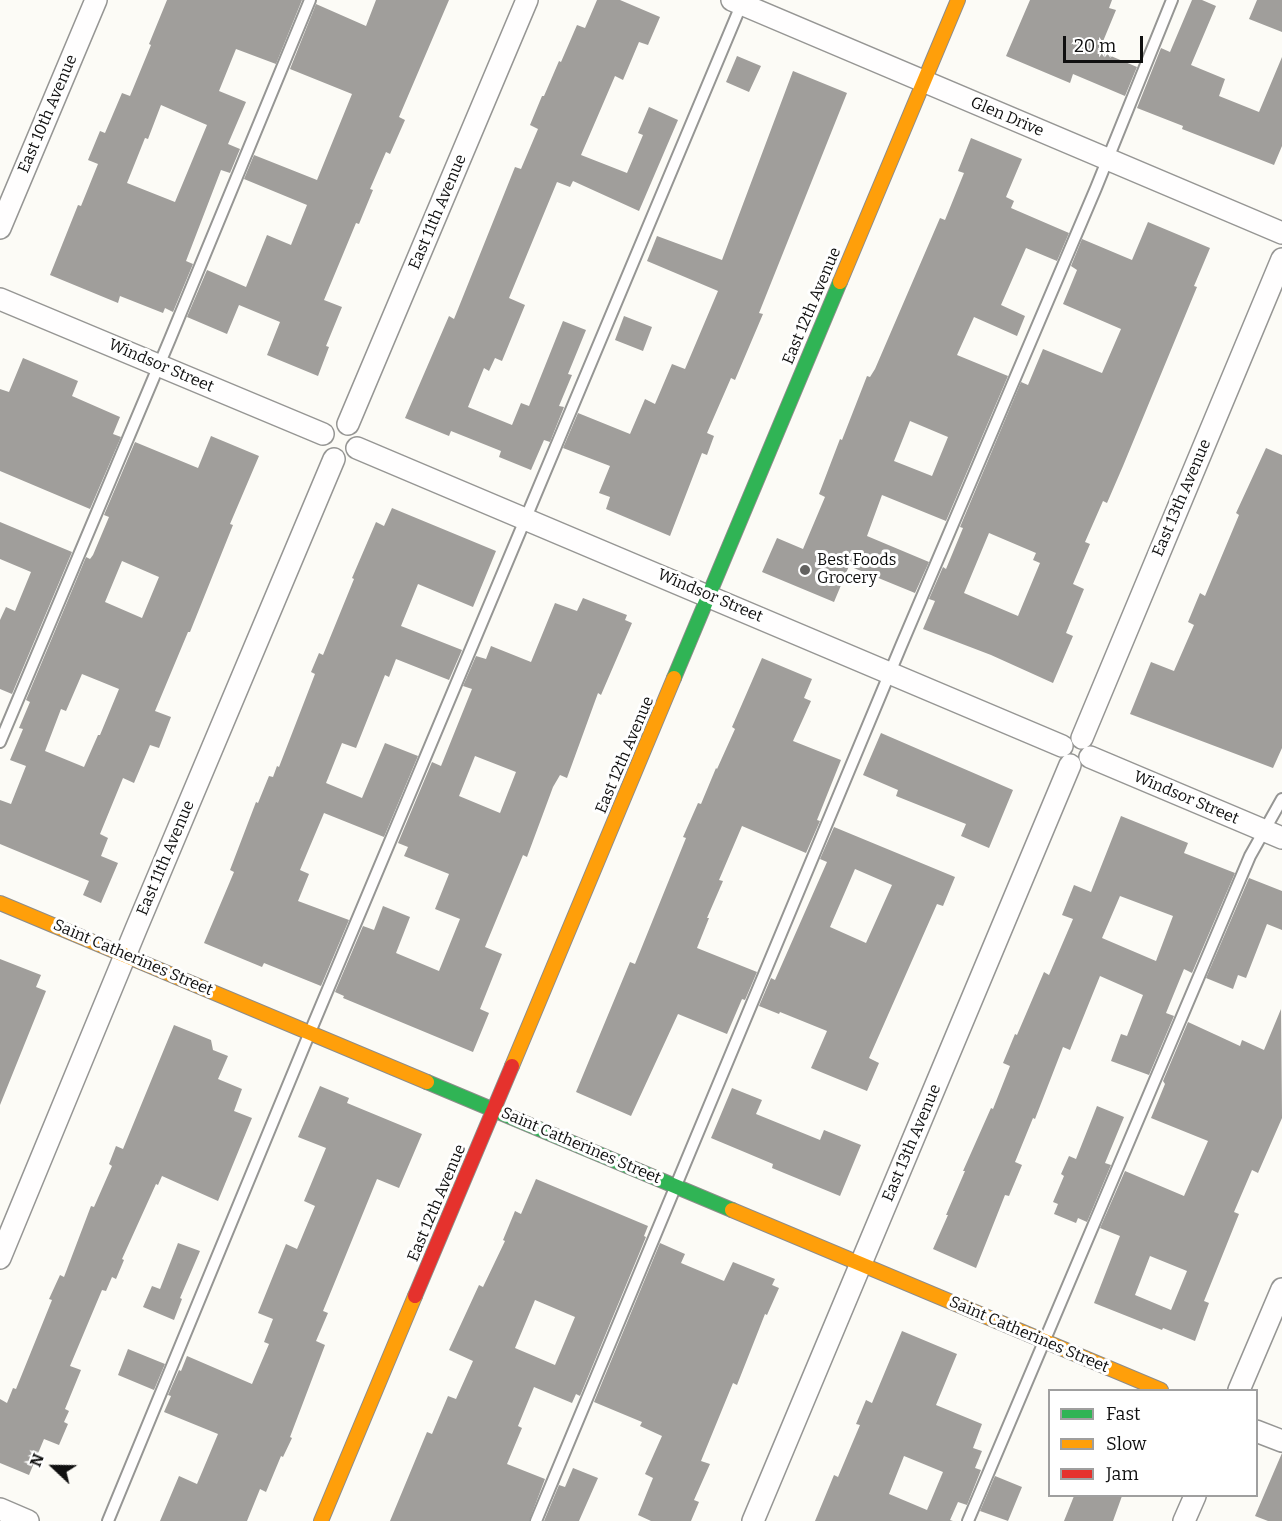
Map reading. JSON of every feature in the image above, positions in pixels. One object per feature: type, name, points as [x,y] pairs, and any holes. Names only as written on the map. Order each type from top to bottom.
[{"type":"street","name":"East 10th Avenue","points":[[0,228],[96,0]]},
{"type":"street","name":"East 11th Avenue","points":[[348,424],[527,0]]},
{"type":"street","name":"East 12th Avenue","points":[[321,1521],[958,0]]},
{"type":"street","name":"Glen Drive","points":[[739,1],[1282,233]]},
{"type":"street","name":"East 13th Avenue","points":[[1086,747],[1282,259]]},
{"type":"street","name":"Windsor Street","points":[[0,299],[323,434]]},
{"type":"street","points":[[348,424],[358,437],[357,448],[350,457],[334,459],[324,452],[321,446],[323,434],[330,425],[348,424]]},
{"type":"street","name":"Windsor Street","points":[[357,448],[1062,746]]},
{"type":"street","name":"East 11th Avenue","points":[[0,1258],[334,459]]},
{"type":"street","points":[[1068,738],[1086,747],[1080,766],[1066,763],[1061,755],[1062,746],[1068,738]]},
{"type":"street","name":"Windsor Street","points":[[1086,747],[1273,835]]},
{"type":"street","name":"East 13th Avenue","points":[[753,1521],[1070,765]]},
{"type":"street","name":"Saint Catherines Street","points":[[0,903],[1159,1389]]},
{"type":"street","points":[[1239,1389],[1282,1289]]},
{"type":"street","points":[[1258,1431],[1282,1442]]},
{"type":"street","points":[[1184,1521],[1195,1497]]},
{"type":"street","points":[[0,1509],[28,1521]]},
{"type":"lane","points":[[0,742],[310,0]]},
{"type":"lane","points":[[536,1521],[1172,0]]},
{"type":"lane","points":[[108,1521],[310,1032],[526,519],[739,1]]},
{"type":"lane","points":[[968,1521],[1250,856],[1273,835],[1282,799]]},
{"type":"building","points":[[167,0],[302,0],[276,64],[236,49],[219,91],[246,102],[228,144],[240,149],[230,173],[221,170],[186,261],[193,264],[173,312],[165,308],[163,313],[120,296],[118,303],[50,275],[78,205],[81,206],[98,164],[88,160],[100,131],[105,133],[122,93],[130,96],[151,45],[149,44]],"holes":[[[161,105],[207,125],[175,202],[127,183]]]},
{"type":"building","points":[[376,0],[449,0],[399,117],[405,120],[390,154],[386,152],[370,189],[373,190],[359,224],[356,223],[324,300],[342,307],[326,346],[329,347],[318,376],[267,355],[280,322],[239,305],[227,334],[187,317],[207,270],[246,287],[267,235],[291,245],[307,205],[244,179],[254,155],[317,180],[352,94],[290,69],[316,4],[366,26]]},
{"type":"building","points":[[597,0],[620,0],[660,17],[648,45],[639,42],[623,80],[615,76],[581,155],[627,173],[643,135],[638,133],[649,107],[678,120],[639,211],[573,181],[570,187],[557,182],[509,298],[525,305],[502,361],[495,358],[489,371],[484,368],[468,407],[512,425],[521,403],[529,406],[563,321],[586,330],[568,374],[572,375],[559,406],[564,407],[550,442],[544,440],[531,470],[499,457],[501,451],[451,431],[449,436],[405,418],[449,316],[454,319],[515,167],[521,169],[538,129],[530,125],[542,96],[559,61],[561,62],[577,25],[585,28]]},
{"type":"building","points":[[1030,0],[1112,0],[1109,8],[1116,10],[1099,51],[1137,67],[1125,96],[1073,74],[1070,83],[1006,56]]},
{"type":"building","points":[[1192,0],[1202,0],[1216,6],[1191,65],[1225,79],[1219,96],[1259,112],[1282,57],[1282,146],[1274,165],[1182,129],[1183,126],[1137,108],[1161,48],[1170,52]]},
{"type":"building","points":[[1257,0],[1282,0],[1282,32],[1249,19]]},
{"type":"building","points":[[737,56],[761,66],[749,92],[726,82]]},
{"type":"building","points":[[793,71],[847,93],[759,313],[763,314],[735,380],[731,378],[707,433],[714,436],[707,455],[702,453],[670,536],[606,509],[610,497],[599,493],[610,466],[563,448],[578,413],[630,434],[645,399],[655,404],[672,364],[685,369],[718,291],[647,261],[657,236],[722,260]]},
{"type":"building","points":[[971,138],[1022,159],[1006,197],[1014,201],[1011,208],[1069,233],[1057,261],[1026,248],[1001,305],[1025,316],[1017,336],[974,317],[957,355],[1008,376],[946,521],[882,495],[867,536],[929,562],[915,593],[849,566],[834,602],[762,572],[777,538],[803,549],[825,497],[819,494],[840,439],[842,440],[867,376],[870,377],[875,369],[940,218],[945,220],[964,173],[958,171]],"holes":[[[910,421],[948,437],[932,476],[894,461]]]},
{"type":"building","points":[[1148,222],[1210,248],[1194,286],[1197,287],[1123,466],[1107,503],[1103,501],[1085,542],[1090,544],[1073,584],[1084,589],[1066,633],[1073,636],[1053,683],[991,655],[923,629],[935,601],[929,599],[943,567],[946,569],[963,528],[960,527],[1021,382],[1028,385],[1043,349],[1102,373],[1121,329],[1063,304],[1077,270],[1071,266],[1082,239],[1132,260]],"holes":[[[989,533],[1036,553],[1033,560],[1040,563],[1018,616],[964,593]]]},
{"type":"building","points":[[624,316],[652,327],[643,351],[615,340]]},
{"type":"building","points":[[23,358],[78,381],[72,396],[120,417],[113,434],[121,437],[90,509],[0,471],[0,389],[9,392]]},
{"type":"building","points":[[211,436],[259,456],[230,524],[233,525],[190,632],[188,632],[155,711],[171,717],[159,748],[150,745],[134,783],[123,778],[100,834],[108,838],[101,856],[118,863],[101,903],[83,895],[89,881],[0,844],[0,800],[11,804],[26,766],[10,760],[23,729],[19,728],[30,702],[26,700],[86,557],[90,559],[93,555],[109,517],[104,515],[135,442],[198,468]],"holes":[[[122,561],[159,577],[142,618],[105,602]],[[82,674],[119,689],[84,767],[45,751],[61,709],[66,711]]]},
{"type":"building","points":[[1266,448],[1282,455],[1282,748],[1273,768],[1130,714],[1151,662],[1174,671],[1194,625],[1188,622],[1200,593],[1205,596],[1239,515],[1236,513]]},
{"type":"building","points":[[392,508],[496,551],[473,607],[418,584],[401,626],[462,650],[449,680],[396,659],[389,677],[385,675],[356,748],[342,743],[326,783],[362,798],[385,743],[418,756],[384,837],[324,813],[300,870],[309,874],[298,901],[349,920],[321,986],[264,963],[262,967],[204,943],[234,872],[230,870],[256,802],[258,803],[269,776],[273,777],[277,766],[279,767],[315,674],[311,672],[319,653],[323,655],[376,522],[384,526]]},
{"type":"building","points":[[0,522],[72,552],[12,694],[0,689],[0,620],[6,607],[15,611],[31,572],[0,559]]},
{"type":"building","points":[[583,598],[627,615],[625,620],[632,623],[601,695],[598,693],[567,778],[560,775],[553,787],[527,857],[523,855],[485,947],[502,954],[480,1009],[489,1013],[473,1052],[343,998],[344,996],[335,992],[363,926],[374,930],[383,906],[410,917],[396,953],[439,971],[460,919],[435,909],[449,874],[404,856],[408,847],[398,843],[432,762],[441,766],[472,689],[463,686],[476,656],[486,659],[491,646],[531,662],[555,603],[577,611]],"holes":[[[475,756],[516,772],[500,813],[459,796]]]},
{"type":"building","points":[[762,658],[812,679],[804,698],[811,701],[793,741],[841,760],[817,820],[820,821],[806,853],[742,826],[719,880],[723,881],[697,948],[757,972],[727,1034],[678,1014],[631,1116],[576,1092],[630,962],[635,964],[686,838],[683,837],[698,803],[701,804],[735,729],[732,727]]},
{"type":"building","points":[[881,733],[1013,790],[989,848],[961,836],[966,824],[896,796],[898,790],[863,775]]},
{"type":"building","points":[[1121,816],[1188,843],[1184,853],[1235,873],[1192,973],[1184,969],[1166,1013],[1174,1016],[1149,1075],[1111,1061],[1121,1034],[1127,1036],[1143,995],[1100,976],[1070,1050],[1063,1047],[1035,1119],[1033,1118],[1015,1162],[1022,1165],[1009,1196],[1005,1195],[976,1268],[933,1249],[965,1171],[963,1171],[991,1108],[993,1109],[1010,1066],[1003,1063],[1015,1034],[1017,1035],[1044,972],[1049,975],[1073,919],[1062,915],[1074,885],[1091,892]],"holes":[[[1120,896],[1173,916],[1156,961],[1102,938]]]},
{"type":"building","points":[[834,827],[955,877],[943,906],[937,904],[869,1058],[879,1063],[867,1091],[811,1068],[827,1031],[759,1006],[771,978],[775,980],[827,862],[820,859]],"holes":[[[855,869],[892,885],[866,943],[830,927]]]},
{"type":"building","points":[[1249,878],[1282,891],[1282,930],[1267,924],[1246,978],[1238,975],[1233,989],[1206,978]]},
{"type":"building","points":[[0,959],[41,975],[36,987],[46,991],[0,1105]]},
{"type":"building","points":[[1281,1009],[1282,1118],[1258,1173],[1252,1170],[1234,1212],[1239,1214],[1204,1301],[1209,1303],[1195,1341],[1094,1303],[1120,1236],[1100,1228],[1125,1171],[1184,1196],[1208,1141],[1151,1118],[1165,1084],[1163,1081],[1188,1022],[1240,1046],[1242,1040],[1264,1050]],"holes":[[[1150,1256],[1187,1271],[1171,1310],[1135,1295]]]},
{"type":"building","points":[[174,1025],[211,1040],[213,1050],[228,1056],[218,1079],[242,1089],[234,1111],[252,1118],[218,1201],[162,1176],[158,1185],[156,1184],[122,1259],[124,1260],[116,1279],[112,1277],[106,1291],[102,1290],[70,1366],[81,1370],[65,1409],[69,1411],[64,1422],[68,1424],[59,1445],[44,1439],[29,1475],[0,1463],[0,1399],[7,1403],[13,1388],[16,1389],[52,1300],[49,1299],[60,1275],[64,1277],[91,1206],[94,1207],[112,1166],[109,1164],[116,1146],[123,1149]]},
{"type":"building","points":[[320,1086],[349,1098],[347,1103],[422,1134],[399,1188],[377,1179],[323,1311],[328,1313],[316,1341],[325,1345],[290,1437],[292,1438],[283,1457],[281,1456],[266,1492],[260,1489],[247,1521],[160,1521],[179,1476],[197,1484],[218,1434],[164,1412],[171,1396],[168,1395],[187,1356],[252,1384],[269,1344],[264,1342],[273,1319],[258,1313],[286,1244],[297,1249],[315,1206],[304,1201],[326,1148],[298,1137]]},
{"type":"building","points":[[732,1088],[762,1100],[756,1114],[820,1140],[824,1130],[861,1145],[840,1196],[772,1168],[773,1164],[711,1138]]},
{"type":"building","points":[[1097,1106],[1124,1117],[1105,1163],[1111,1165],[1087,1222],[1078,1218],[1076,1223],[1054,1214],[1058,1204],[1053,1202],[1064,1176],[1061,1174],[1069,1156],[1076,1159]]},
{"type":"building","points":[[536,1179],[648,1226],[644,1236],[646,1237],[580,1396],[576,1394],[572,1403],[534,1387],[518,1426],[522,1428],[507,1464],[545,1479],[529,1521],[390,1521],[427,1432],[432,1434],[448,1396],[456,1399],[473,1361],[449,1350],[479,1285],[483,1287],[505,1241],[503,1240],[515,1211],[521,1214]],"holes":[[[535,1300],[575,1317],[555,1365],[515,1348]]]},
{"type":"building","points":[[178,1243],[200,1251],[180,1298],[182,1299],[174,1320],[143,1307],[152,1286],[160,1289]]},
{"type":"building","points":[[660,1243],[685,1254],[681,1263],[724,1281],[733,1262],[775,1279],[772,1285],[779,1288],[767,1315],[765,1314],[737,1385],[733,1383],[701,1461],[710,1464],[694,1500],[699,1502],[691,1521],[651,1521],[638,1515],[653,1478],[645,1474],[662,1436],[640,1426],[642,1422],[594,1402]]},
{"type":"building","points":[[902,1331],[957,1354],[936,1405],[982,1424],[973,1448],[982,1451],[975,1468],[981,1470],[967,1505],[958,1502],[950,1520],[953,1521],[815,1521],[834,1475],[838,1477],[860,1425],[856,1424],[866,1400],[872,1403]],"holes":[[[904,1456],[943,1472],[927,1510],[889,1494]]]},
{"type":"building","points":[[128,1349],[165,1364],[154,1390],[118,1375]]},
{"type":"building","points":[[1282,1453],[1282,1521],[1268,1521],[1255,1516]]},
{"type":"building","points":[[573,1468],[598,1478],[579,1521],[544,1521],[559,1485],[565,1487]]},
{"type":"building","points":[[995,1476],[1022,1487],[1008,1521],[980,1511]]},
{"type":"building","points":[[1074,1497],[1122,1497],[1113,1521],[1064,1521]]},
{"type":"traffic: fast","points":[[674,678],[840,282]]},
{"type":"traffic: fast","points":[[427,1082],[732,1210]]},
{"type":"traffic: slow","points":[[840,282],[958,0]]},
{"type":"traffic: slow","points":[[512,1066],[674,678]]},
{"type":"traffic: slow","points":[[0,903],[427,1082]]},
{"type":"traffic: slow","points":[[732,1210],[1159,1389]]},
{"type":"traffic: slow","points":[[321,1521],[415,1296]]},
{"type":"traffic: jam","points":[[415,1296],[512,1066]]},
{"type":"place","name":"Best Foods Grocery","points":[[805,570]]}]
